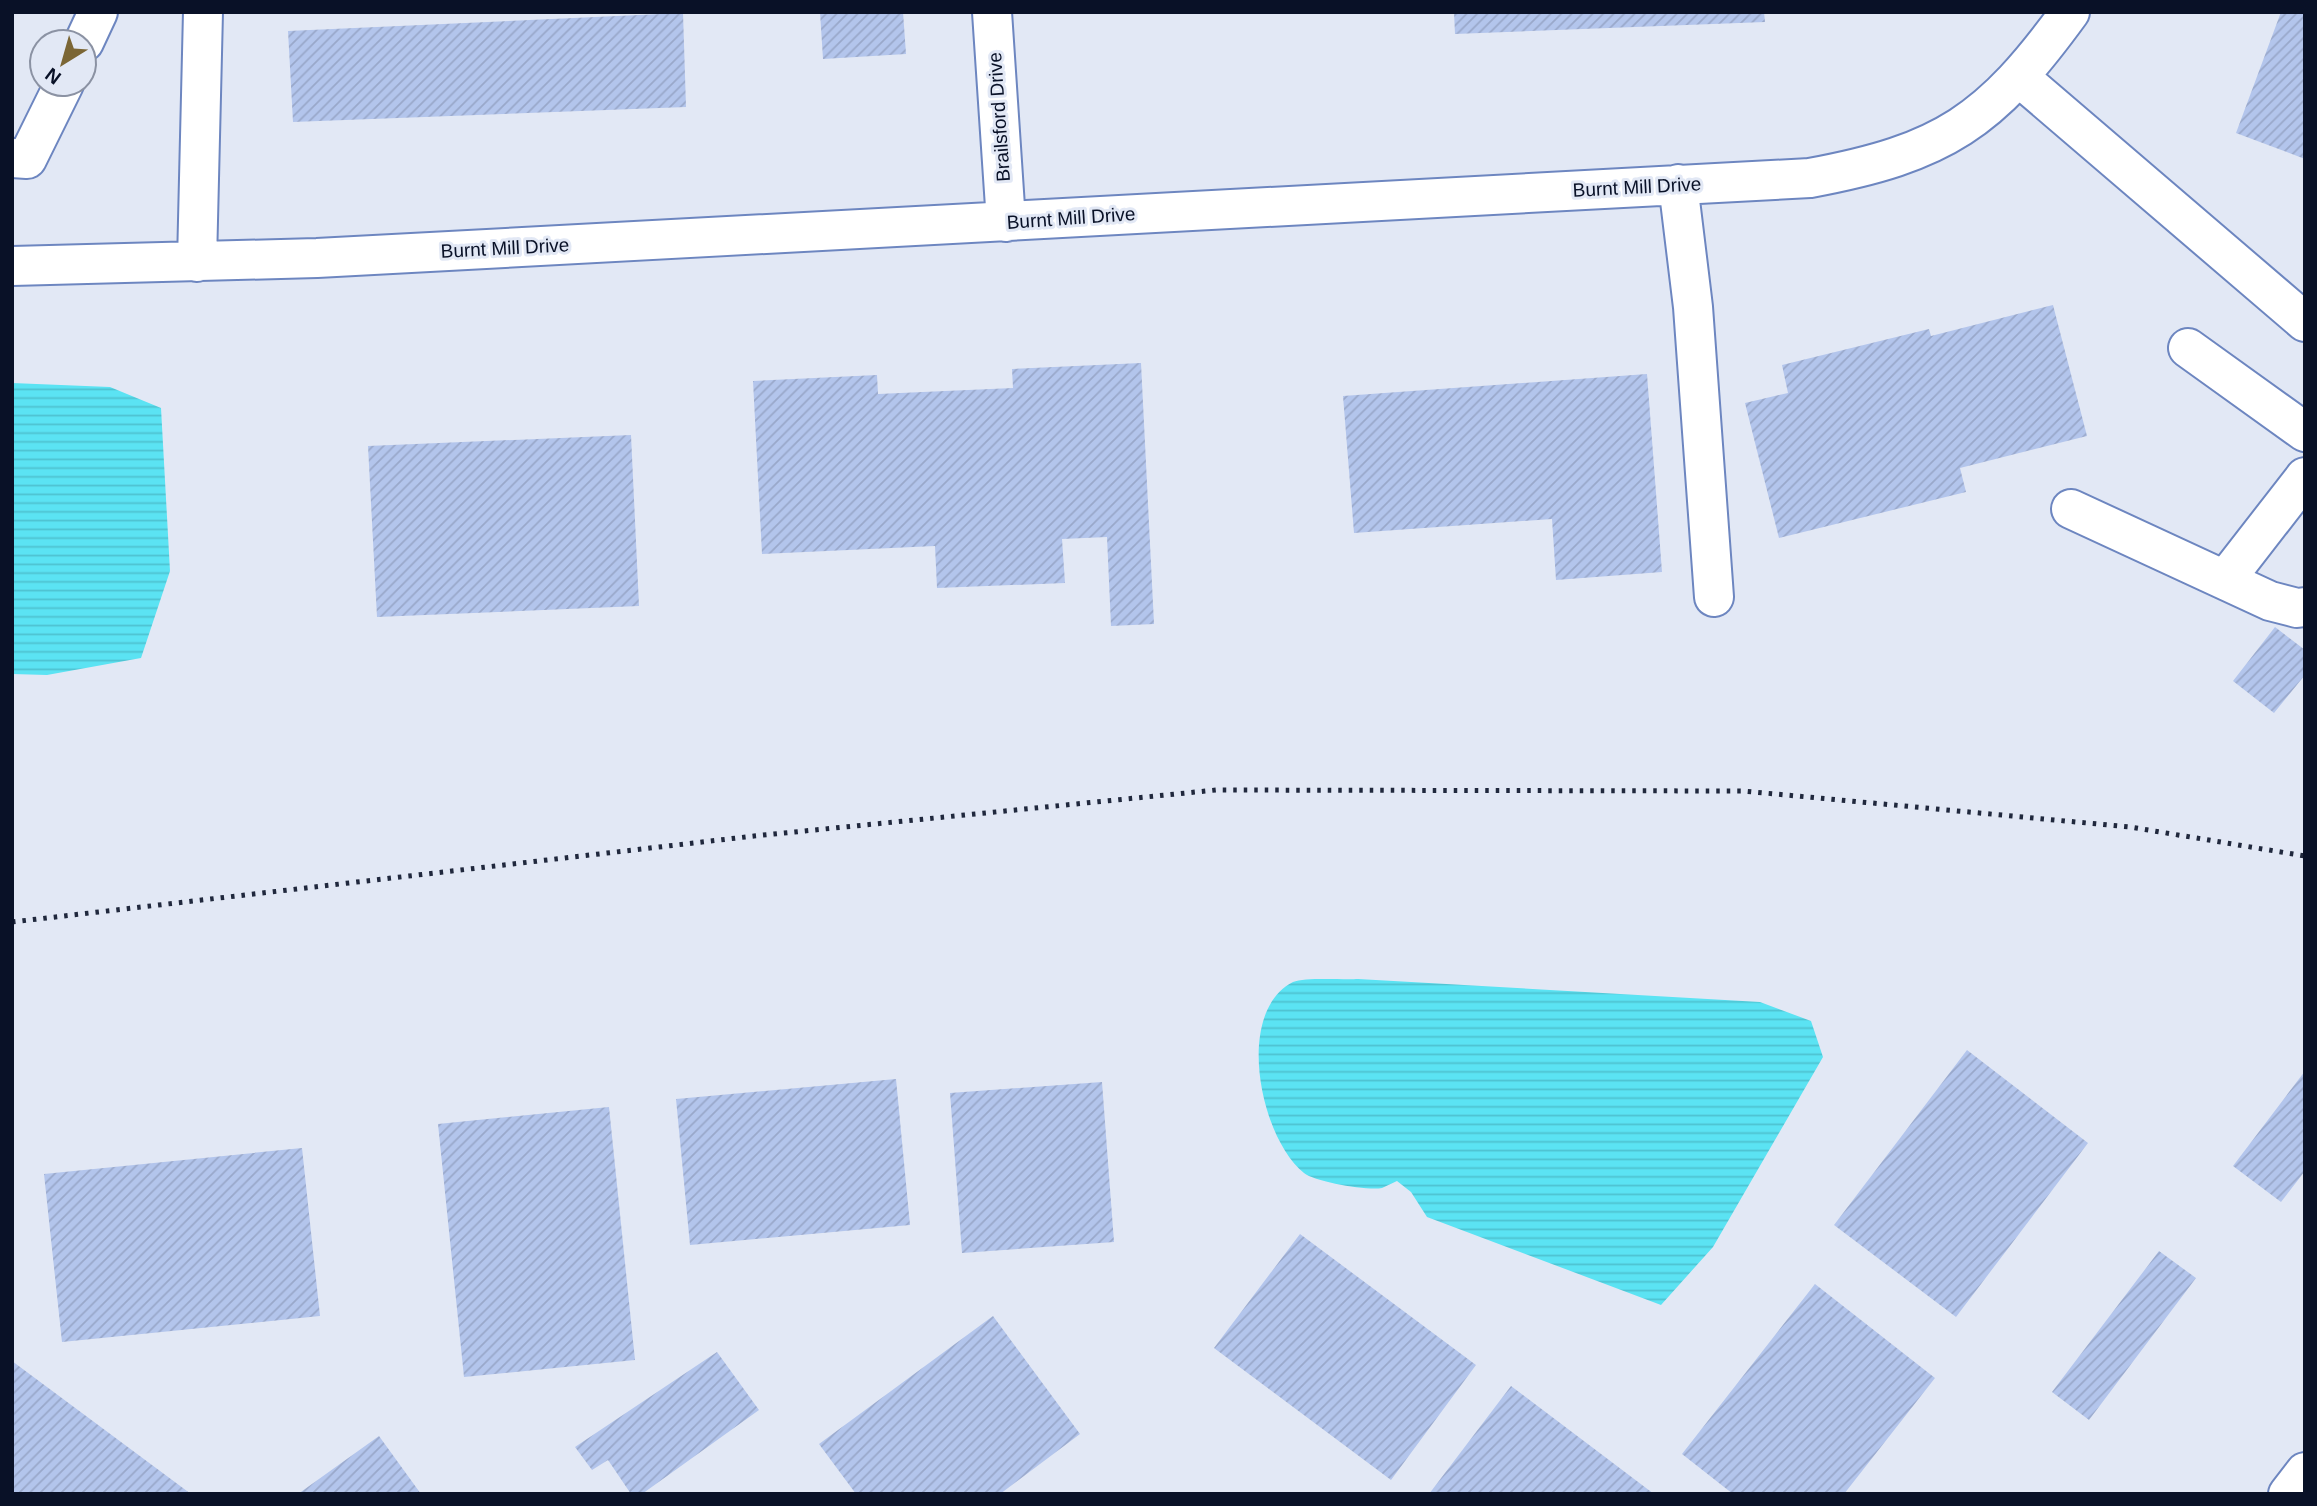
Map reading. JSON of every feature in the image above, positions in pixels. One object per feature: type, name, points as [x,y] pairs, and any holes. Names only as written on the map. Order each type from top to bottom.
[{"type":"street","points":[[91,28],[98,12]]},
{"type":"street","points":[[197,262],[203,12]]},
{"type":"street","name":"Brailsford Drive","points":[[992,12],[1006,222]]},
{"type":"street","name":"Burnt Mill Drive","points":[[12,266],[197,262],[1006,222],[1810,178],[1865,167],[1917,151],[1953,133],[1977,117],[2019,77],[2070,12]]},
{"type":"street","points":[[2019,77],[2305,322]]},
{"type":"street","points":[[12,158],[27,159],[57,98]]},
{"type":"street","points":[[1678,184],[1693,307],[1714,597]]},
{"type":"street","points":[[2188,348],[2305,432]]},
{"type":"street","points":[[2225,580],[2305,477]]},
{"type":"street","points":[[2071,509],[2270,601],[2297,608],[2305,607]]},
{"type":"street","points":[[2288,1494],[2305,1472]]},
{"type":"water","points":[[12,383],[110,387],[161,408],[170,571],[141,658],[47,675],[12,674]]},
{"type":"water","points":[[1358,979],[1760,1002],[1811,1021],[1823,1057],[1713,1247],[1661,1305],[1427,1217],[1411,1192],[1397,1181],[1382,1188],[1342,1185],[1304,1173],[1288,1156],[1275,1133],[1260,1076],[1259,1046],[1264,1020],[1275,997],[1293,982]]},
{"type":"building","points":[[820,12],[903,12],[906,54],[823,59]]},
{"type":"building","points":[[1454,12],[1764,12],[1765,22],[1455,34]]},
{"type":"building","points":[[2281,12],[2305,12],[2305,159],[2236,133]]},
{"type":"building","points":[[683,13],[686,107],[293,122],[288,31]]},
{"type":"building","points":[[2053,305],[2087,436],[1960,468],[1966,492],[1779,538],[1745,403],[1788,393],[1782,365],[1929,329],[1931,336]]},
{"type":"building","points":[[1141,363],[1154,624],[1111,626],[1107,537],[1062,539],[1065,583],[937,588],[935,546],[762,554],[753,381],[877,375],[878,394],[1013,388],[1012,369]]},
{"type":"building","points":[[1647,374],[1662,572],[1556,580],[1552,519],[1354,533],[1343,396]]},
{"type":"building","points":[[631,435],[639,606],[377,617],[368,446]]},
{"type":"building","points":[[2275,627],[2305,650],[2305,675],[2274,713],[2233,681]]},
{"type":"building","points":[[1967,1050],[2088,1143],[1956,1317],[1834,1225]]},
{"type":"building","points":[[2305,1071],[2305,1171],[2281,1202],[2233,1166]]},
{"type":"building","points":[[896,1079],[910,1225],[690,1245],[676,1099]]},
{"type":"building","points":[[1102,1082],[1114,1242],[962,1253],[950,1093]]},
{"type":"building","points":[[609,1107],[635,1360],[464,1377],[438,1124]]},
{"type":"building","points":[[302,1148],[320,1316],[62,1342],[44,1174]]},
{"type":"building","points":[[1300,1234],[1476,1365],[1391,1480],[1214,1348]]},
{"type":"building","points":[[2159,1251],[2196,1278],[2089,1420],[2052,1392]]},
{"type":"building","points":[[1815,1284],[1935,1378],[1844,1494],[1733,1494],[1682,1454]]},
{"type":"building","points":[[993,1316],[1080,1434],[1000,1494],[856,1494],[819,1444]]},
{"type":"building","points":[[717,1352],[759,1410],[642,1494],[631,1494],[608,1460],[592,1470],[575,1447]]},
{"type":"building","points":[[12,1361],[191,1494],[12,1494]]},
{"type":"building","points":[[1511,1386],[1654,1494],[1429,1494]]},
{"type":"building","points":[[379,1436],[421,1494],[298,1494]]},
{"type":"railway","points":[[12,922],[754,836],[1216,790],[1743,791],[2130,827],[2305,856]]}]
